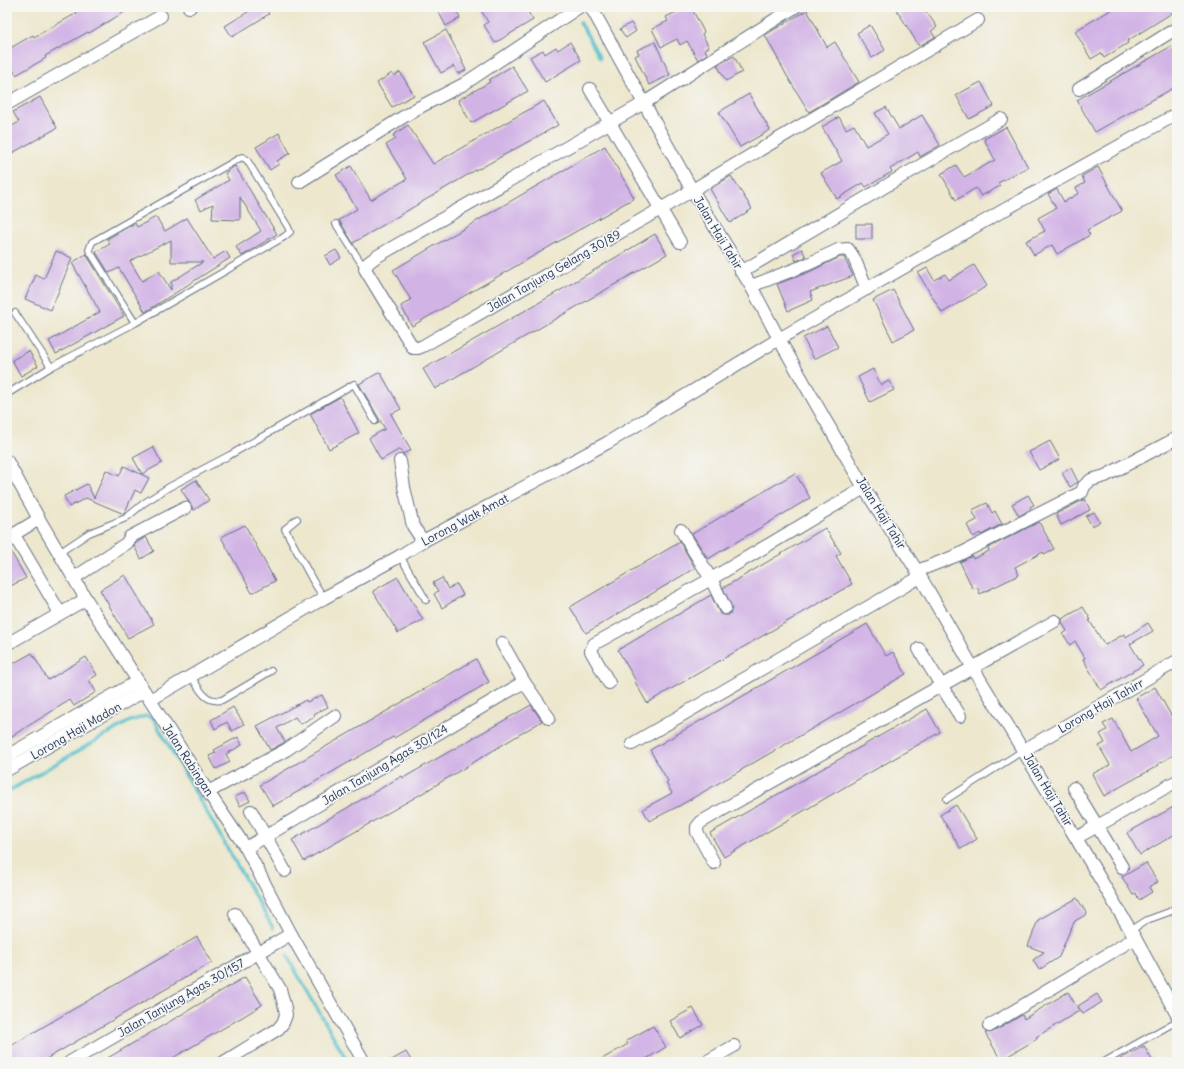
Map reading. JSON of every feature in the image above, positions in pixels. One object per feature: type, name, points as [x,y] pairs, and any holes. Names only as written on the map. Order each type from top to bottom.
[{"type":"street","points":[[299,182],[416,108],[464,84],[579,7]]},
{"type":"street","name":"Jalan Haji Tahir","points":[[591,7],[692,190],[751,286],[779,339],[864,488],[919,574],[973,668],[1024,750],[1132,934],[1177,1015]]},
{"type":"street","points":[[365,269],[368,263],[376,256],[644,103],[795,7]]},
{"type":"street","points":[[7,104],[161,16]]},
{"type":"street","name":"Jalan Tanjung Gelang 30/89","points":[[365,269],[414,348],[423,346],[661,209],[978,20]]},
{"type":"street","points":[[1079,89],[1177,28]]},
{"type":"street","points":[[590,89],[680,242]]},
{"type":"street","name":"Lorong Wak Amat","points":[[147,695],[191,676],[324,598],[400,556],[423,541],[608,443],[779,339],[1004,210],[1177,114]]},
{"type":"street","points":[[741,272],[1001,119]]},
{"type":"street","points":[[751,286],[806,265],[838,250],[848,249],[854,258],[867,289]]},
{"type":"street","points":[[632,744],[919,574],[1082,492],[1084,486],[1090,480],[1105,476],[1177,438]]},
{"type":"street","name":"Jalan Rabingan","points":[[7,461],[39,519],[86,598],[208,792],[246,848],[291,934],[364,1062]]},
{"type":"street","points":[[400,461],[404,487],[414,526],[423,541]]},
{"type":"street","points":[[609,683],[591,650],[594,644],[711,579],[864,488]]},
{"type":"street","points":[[74,578],[127,543],[130,537],[185,508]]},
{"type":"street","points":[[39,519],[10,537],[60,613]]},
{"type":"street","points":[[681,530],[711,579],[725,608]]},
{"type":"street","points":[[7,644],[86,598]]},
{"type":"street","points":[[714,863],[697,832],[697,827],[701,822],[1055,621]]},
{"type":"street","points":[[502,643],[524,682],[549,718]]},
{"type":"street","points":[[920,649],[960,716]]},
{"type":"street","name":"Lorong Haji Tahirr","points":[[1024,750],[1177,661]]},
{"type":"street","points":[[7,756],[138,681]]},
{"type":"street","name":"Jalan Tanjung Agas 30/124","points":[[246,848],[524,682]]},
{"type":"street","name":"Lorong Haji Madon","points":[[7,770],[147,695]]},
{"type":"street","points":[[208,792],[286,750],[335,716]]},
{"type":"street","points":[[1076,838],[1177,781]]},
{"type":"street","points":[[1074,788],[1122,867]]},
{"type":"street","points":[[251,811],[285,871]]},
{"type":"street","points":[[224,1062],[278,1029],[283,1023],[286,1015],[280,989],[235,914]]},
{"type":"street","name":"Jalan Tanjung Agas 30/157","points":[[70,1062],[259,954],[291,934]]},
{"type":"street","points":[[989,1026],[1132,934]]},
{"type":"street","points":[[706,1062],[734,1046]]},
{"type":"lane","points":[[7,394],[51,367],[135,322],[284,237],[290,232],[288,226],[247,160],[242,157],[92,242],[89,250],[135,322]]},
{"type":"lane","points":[[336,224],[365,269]]},
{"type":"lane","points":[[15,313],[51,367]]},
{"type":"lane","points":[[59,553],[89,533],[126,518],[144,503],[169,487],[230,455],[354,384],[375,421]]},
{"type":"lane","points":[[297,519],[285,529],[313,581],[324,598]]},
{"type":"lane","points":[[400,556],[426,600]]},
{"type":"lane","points":[[191,676],[206,697],[214,701],[222,700],[271,671]]},
{"type":"lane","points":[[947,799],[1024,750]]},
{"type":"lane","points":[[1132,934],[1147,920],[1169,912],[1177,907]]},
{"type":"lane","points":[[1104,1062],[1177,1022]]},
{"type":"building","points":[[84,7],[133,7],[89,33],[88,32],[45,56],[46,58],[16,75],[7,59],[7,50],[77,13],[76,12]]},
{"type":"building","points":[[256,7],[264,7],[269,14],[232,37],[225,26]]},
{"type":"building","points":[[436,7],[455,7],[460,18],[446,26]]},
{"type":"building","points":[[479,7],[525,7],[533,20],[495,43],[484,25],[488,22]]},
{"type":"building","points":[[686,7],[691,7],[704,32],[702,34],[709,47],[705,49],[707,54],[698,60],[687,41],[680,45],[677,39],[661,47],[652,29],[668,21],[666,17]]},
{"type":"building","points":[[895,7],[923,7],[937,27],[931,31],[935,37],[919,46]]},
{"type":"building","points":[[1116,7],[1177,7],[1177,10],[1127,41],[1128,43],[1104,58],[1101,53],[1091,59],[1075,31]]},
{"type":"building","points":[[807,10],[827,47],[835,42],[859,82],[809,112],[787,76],[765,35]]},
{"type":"building","points":[[631,23],[636,31],[626,38],[620,29]]},
{"type":"building","points":[[870,25],[885,50],[872,58],[857,33]]},
{"type":"building","points":[[446,30],[466,70],[458,74],[454,66],[441,73],[424,42]]},
{"type":"building","points":[[570,42],[581,60],[545,82],[530,57],[543,50],[545,54],[556,47],[558,50]]},
{"type":"building","points":[[655,42],[670,75],[649,85],[635,56],[639,54],[637,50]]},
{"type":"building","points":[[1177,43],[1177,86],[1095,132],[1077,100]]},
{"type":"building","points":[[734,56],[742,72],[726,81],[717,65]]},
{"type":"building","points":[[512,66],[528,91],[471,123],[458,100],[490,82],[489,80]]},
{"type":"building","points":[[400,72],[414,95],[392,107],[377,83],[392,73],[394,76]]},
{"type":"building","points":[[981,82],[994,106],[969,119],[956,95]]},
{"type":"building","points":[[749,94],[770,130],[740,147],[719,112]]},
{"type":"building","points":[[40,97],[57,128],[7,156],[7,129],[19,122],[13,112]]},
{"type":"building","points":[[544,101],[558,125],[479,168],[353,243],[339,220],[357,209],[336,175],[351,166],[371,200],[407,179],[386,145],[396,139],[393,135],[408,125],[433,164]]},
{"type":"building","points":[[886,107],[899,129],[922,115],[940,145],[920,157],[918,152],[890,169],[892,172],[866,187],[863,183],[837,199],[821,173],[842,161],[822,127],[839,117],[846,129],[854,125],[866,146],[888,134],[875,113]]},
{"type":"building","points":[[1006,127],[1028,167],[998,183],[1000,186],[981,196],[976,188],[956,200],[941,174],[956,165],[964,177],[995,160],[984,139]]},
{"type":"building","points":[[279,133],[290,153],[277,161],[279,164],[270,170],[256,147]]},
{"type":"building","points":[[605,146],[634,198],[412,326],[401,306],[411,300],[393,270]]},
{"type":"building","points":[[235,166],[277,234],[242,256],[236,247],[261,231],[240,197],[240,220],[212,219],[213,204],[201,210],[195,200],[229,180],[225,173]]},
{"type":"building","points":[[1098,167],[1122,211],[1087,230],[1090,235],[1057,254],[1052,245],[1034,255],[1026,241],[1045,231],[1038,218],[1056,208],[1048,194],[1057,189],[1064,202],[1079,193],[1076,188],[1085,183],[1082,176]]},
{"type":"building","points":[[731,176],[752,209],[730,223],[710,189]]},
{"type":"building","points":[[156,217],[165,231],[187,218],[213,259],[226,251],[230,258],[145,312],[119,268],[109,273],[96,252],[110,244],[107,239],[135,223],[137,227]],"holes":[[[171,240],[171,262],[203,262],[171,282],[171,290],[159,271],[142,281],[130,261]]]},
{"type":"building","points":[[856,224],[872,224],[872,239],[856,239]]},
{"type":"building","points":[[655,234],[667,254],[435,389],[423,369]]},
{"type":"building","points":[[802,249],[806,257],[796,261],[793,254]]},
{"type":"building","points":[[336,250],[341,258],[330,265],[325,256]]},
{"type":"building","points":[[56,251],[72,258],[51,310],[25,299],[36,275],[44,279]]},
{"type":"building","points":[[86,254],[124,316],[56,354],[49,341],[100,312],[72,263]]},
{"type":"building","points":[[840,257],[844,257],[853,276],[810,292],[813,300],[788,311],[777,284],[809,272]]},
{"type":"building","points":[[974,265],[987,286],[942,313],[918,273],[927,268],[934,280],[945,274],[949,280]]},
{"type":"building","points":[[893,290],[914,330],[893,341],[873,300]]},
{"type":"building","points":[[827,326],[838,347],[814,359],[803,338]]},
{"type":"building","points":[[29,351],[38,366],[21,376],[12,360]]},
{"type":"building","points":[[873,369],[881,385],[889,381],[894,390],[870,402],[858,377]]},
{"type":"building","points":[[380,372],[401,409],[391,414],[411,450],[403,454],[400,449],[381,460],[369,438],[385,429],[359,384]]},
{"type":"building","points":[[340,397],[359,433],[329,449],[310,414]]},
{"type":"building","points":[[1050,441],[1060,459],[1039,470],[1029,452]]},
{"type":"building","points":[[153,447],[162,463],[142,474],[133,458]]},
{"type":"building","points":[[124,466],[149,478],[141,493],[135,490],[124,514],[86,498],[69,507],[64,496],[87,484],[94,498],[106,470],[119,476]]},
{"type":"building","points":[[1071,468],[1078,482],[1070,487],[1062,473]]},
{"type":"building","points":[[795,473],[810,498],[708,559],[692,534]]},
{"type":"building","points":[[196,480],[209,500],[194,510],[181,489]]},
{"type":"building","points":[[1028,495],[1034,505],[1030,507],[1031,509],[1019,516],[1012,504]]},
{"type":"building","points":[[1085,499],[1090,510],[1061,525],[1056,514]]},
{"type":"building","points":[[987,503],[992,513],[995,511],[1002,524],[981,535],[980,533],[973,537],[967,525],[977,520],[972,510]]},
{"type":"building","points":[[1094,512],[1100,522],[1092,526],[1086,516]]},
{"type":"building","points":[[1039,522],[1054,549],[1044,554],[1043,552],[1015,567],[1019,575],[980,594],[977,587],[973,589],[960,562],[972,556],[973,559],[989,551],[988,548]]},
{"type":"building","points":[[245,525],[275,581],[252,593],[221,537]]},
{"type":"building","points":[[825,528],[841,553],[836,556],[852,584],[647,703],[618,650],[711,595],[720,614],[729,615],[732,608],[723,588]]},
{"type":"building","points":[[146,537],[154,551],[141,559],[134,546]]},
{"type":"building","points":[[680,542],[695,568],[586,633],[570,607]]},
{"type":"building","points":[[7,545],[26,578],[7,588]]},
{"type":"building","points":[[125,575],[154,624],[128,638],[100,590]]},
{"type":"building","points":[[398,577],[423,620],[398,633],[373,591]]},
{"type":"building","points":[[442,578],[448,589],[457,584],[463,595],[442,608],[434,594],[438,591],[433,583]]},
{"type":"building","points":[[1083,607],[1091,620],[1089,620],[1105,645],[1124,634],[1126,637],[1148,623],[1153,631],[1130,644],[1143,665],[1101,690],[1083,659],[1085,658],[1075,641],[1070,645],[1063,634],[1067,631],[1062,623],[1062,619]]},
{"type":"building","points":[[867,624],[886,656],[893,652],[906,674],[679,806],[649,821],[643,809],[672,793],[666,783],[668,781],[650,750]]},
{"type":"building","points":[[32,653],[48,680],[86,657],[97,675],[89,680],[96,692],[74,706],[70,700],[7,739],[7,667]]},
{"type":"building","points":[[476,659],[489,682],[394,738],[393,737],[273,806],[260,785]]},
{"type":"building","points":[[1155,687],[1177,726],[1177,753],[1158,764],[1159,765],[1104,796],[1092,774],[1110,765],[1099,746],[1105,743],[1100,734],[1107,730],[1103,724],[1113,719],[1131,752],[1158,736],[1136,698]]},
{"type":"building","points":[[322,695],[328,707],[314,714],[315,716],[300,724],[295,717],[277,728],[285,742],[270,750],[257,726],[306,700],[307,702]]},
{"type":"building","points":[[531,705],[542,721],[421,794],[304,861],[292,840],[402,776],[403,778]]},
{"type":"building","points":[[233,707],[244,724],[232,731],[227,722],[215,729],[211,720]]},
{"type":"building","points":[[927,709],[940,732],[724,857],[710,833]]},
{"type":"building","points":[[238,737],[242,745],[226,754],[230,762],[216,769],[209,756],[216,753],[214,750]]},
{"type":"building","points":[[245,792],[250,801],[240,806],[235,797]]},
{"type":"building","points":[[956,805],[977,839],[961,849],[940,815]]},
{"type":"building","points":[[1177,805],[1177,833],[1140,855],[1127,833]]},
{"type":"building","points":[[1146,863],[1158,882],[1149,887],[1152,892],[1139,900],[1136,893],[1133,895],[1122,877]]},
{"type":"building","points":[[1077,898],[1087,914],[1075,921],[1059,957],[1039,970],[1033,960],[1044,952],[1028,946],[1038,920]]},
{"type":"building","points":[[197,937],[212,962],[41,1062],[7,1062],[7,1048]]},
{"type":"building","points":[[245,977],[262,1005],[244,1016],[166,1062],[101,1062]]},
{"type":"building","points":[[1068,992],[1079,1011],[1036,1037],[1037,1039],[1001,1060],[985,1033],[993,1032],[1022,1015],[1024,1019]]},
{"type":"building","points":[[1097,994],[1102,1002],[1083,1014],[1078,1006]]},
{"type":"building","points":[[693,1008],[703,1025],[680,1038],[670,1021]]},
{"type":"building","points":[[653,1026],[666,1047],[641,1062],[597,1062],[628,1044],[626,1041]]},
{"type":"building","points":[[1144,1046],[1153,1062],[1115,1062]]},
{"type":"building","points":[[406,1052],[412,1062],[388,1062]]},
{"type":"waterway","points":[[580,22],[600,58]]},
{"type":"waterway","points":[[7,792],[130,721],[146,716],[153,718],[273,928]]},
{"type":"waterway","points":[[287,956],[348,1062]]}]
